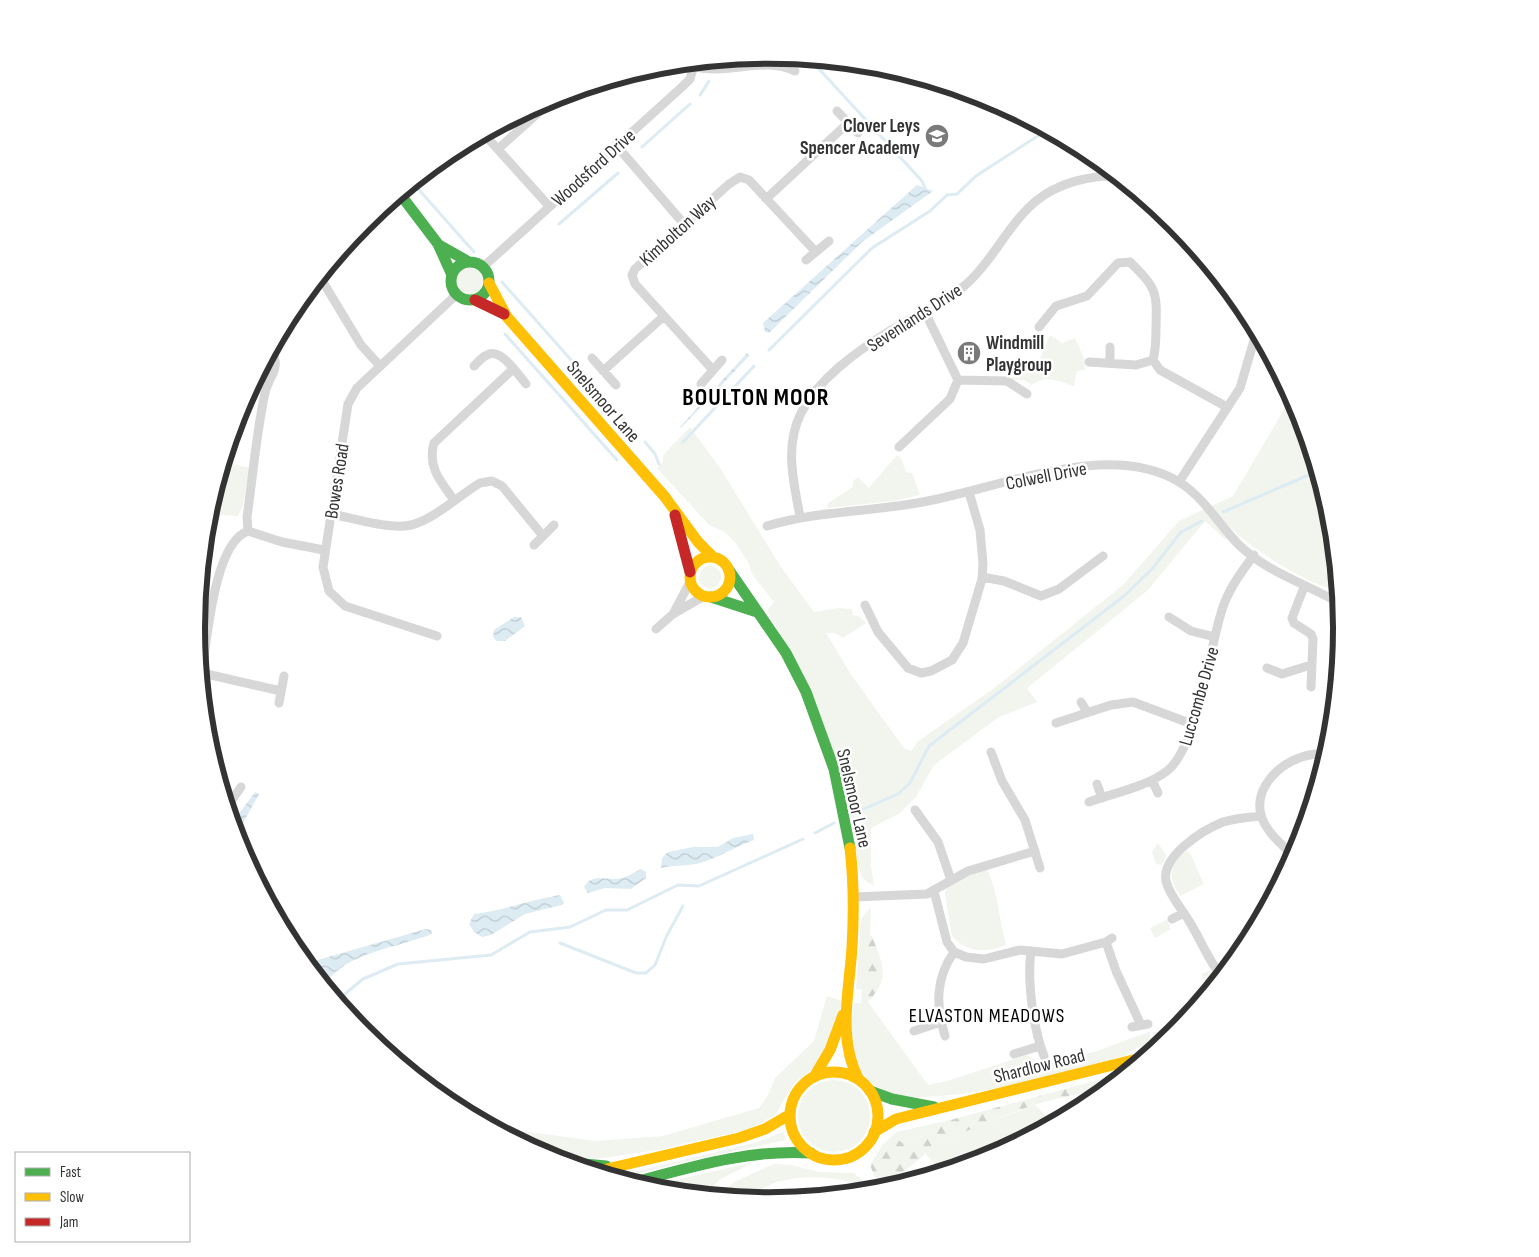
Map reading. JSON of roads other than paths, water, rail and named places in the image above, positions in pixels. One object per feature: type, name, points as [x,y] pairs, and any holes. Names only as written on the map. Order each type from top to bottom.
[{"type":"street","points":[[706,68],[714,70],[776,65],[795,71]]},
{"type":"street","name":"Woodsford Drive","points":[[484,267],[683,86],[690,79],[693,69]]},
{"type":"street","points":[[837,111],[858,133]]},
{"type":"street","points":[[498,149],[536,115]]},
{"type":"street","points":[[766,199],[848,123]]},
{"type":"street","points":[[488,138],[549,206]]},
{"type":"street","points":[[616,146],[684,224]]},
{"type":"street","name":"Sevenlands Drive","points":[[800,517],[793,485],[792,447],[795,425],[808,400],[848,360],[888,332],[925,312],[963,287],[987,262],[1036,201],[1070,183],[1096,175],[1107,176]]},
{"type":"street","name":"Kimbolton Way","points":[[713,370],[635,284],[633,274],[635,269],[729,184],[740,177],[749,180],[815,251]]},
{"type":"street","points":[[404,199],[438,244],[452,275],[451,286],[456,295],[465,300],[475,300],[485,294],[489,283],[484,267],[469,262],[438,244]]},
{"type":"street","points":[[806,260],[829,241]]},
{"type":"street","points":[[452,275],[459,266],[469,262]]},
{"type":"street","points":[[1039,327],[1056,306],[1087,296],[1118,263],[1130,262],[1148,281],[1155,294],[1158,312],[1157,344],[1153,360],[1160,370],[1227,407]]},
{"type":"street","points":[[323,282],[361,345],[380,366]]},
{"type":"street","name":"Snelsmoor Lane","points":[[489,283],[492,292],[507,316],[713,557]]},
{"type":"street","name":"Bowes Road","points":[[437,636],[340,603],[329,591],[324,581],[324,550],[348,404],[357,388],[456,295]]},
{"type":"street","name":"Snelsmoor Lane","points":[[475,300],[507,316]]},
{"type":"street","points":[[899,447],[950,399],[958,380],[925,312]]},
{"type":"street","points":[[603,370],[664,316]]},
{"type":"street","points":[[1180,482],[1240,388],[1256,341]]},
{"type":"street","points":[[1110,347],[1110,362]]},
{"type":"street","points":[[474,366],[487,354],[493,353],[505,360],[526,384]]},
{"type":"street","points":[[248,530],[247,517],[265,393],[276,368],[274,357]]},
{"type":"street","points":[[592,358],[616,385]]},
{"type":"street","points":[[701,384],[722,360]]},
{"type":"street","points":[[1089,362],[1110,362],[1124,366],[1136,366],[1153,360]]},
{"type":"street","points":[[454,500],[432,466],[431,453],[434,443],[513,369]]},
{"type":"street","points":[[958,380],[1007,381],[1027,394]]},
{"type":"street","name":"Colwell Drive","points":[[767,526],[800,517],[894,507],[1082,466],[1121,465],[1156,472],[1180,482],[1199,498],[1240,546],[1289,580],[1333,601]]},
{"type":"street","points":[[331,514],[400,526],[412,525],[480,483],[496,483],[504,488],[543,536]]},
{"type":"street","points":[[865,605],[878,632],[908,668],[921,673],[931,671],[952,660],[963,643],[982,576],[984,551],[969,492]]},
{"type":"street","name":"Snelsmoor Lane","points":[[673,508],[683,537],[690,577]]},
{"type":"street","points":[[534,545],[554,525]]},
{"type":"street","points":[[205,638],[208,615],[218,578],[234,542],[241,533],[248,530],[282,542],[324,550]]},
{"type":"street","points":[[982,576],[1004,581],[1041,596],[1059,589],[1103,556]]},
{"type":"street","name":"Luccombe Drive","points":[[1089,802],[1152,780],[1167,771],[1181,756],[1192,724],[1225,601],[1238,577],[1254,556]]},
{"type":"street","points":[[656,629],[672,614],[724,591],[728,585],[729,570],[723,561],[713,557],[696,562],[672,614]]},
{"type":"street","name":"Snelsmoor Lane","points":[[729,570],[775,635],[794,667],[811,702],[842,807],[850,852],[854,897],[845,1010],[848,1056],[852,1070],[859,1080]]},
{"type":"street","points":[[690,577],[695,591],[708,597],[757,612]]},
{"type":"street","points":[[1304,587],[1292,618],[1294,623],[1311,634],[1313,639],[1311,687]]},
{"type":"street","points":[[1169,617],[1191,630],[1215,637]]},
{"type":"street","points":[[1267,668],[1282,674],[1311,665]]},
{"type":"street","points":[[207,676],[281,691]]},
{"type":"street","points":[[279,703],[284,676]]},
{"type":"street","points":[[1081,702],[1087,712]]},
{"type":"street","points":[[1056,723],[1122,702],[1133,702],[1192,724]]},
{"type":"street","points":[[991,752],[1002,781],[1025,820],[1040,868]]},
{"type":"street","points":[[1288,850],[1277,839],[1261,816],[1259,805],[1270,776],[1284,765],[1301,757],[1320,754]]},
{"type":"street","points":[[1152,780],[1158,793]]},
{"type":"street","points":[[1097,784],[1102,798]]},
{"type":"street","points":[[231,798],[241,787]]},
{"type":"street","points":[[915,810],[938,842],[951,880]]},
{"type":"street","points":[[1218,972],[1210,962],[1166,881],[1170,860],[1201,835],[1224,822],[1261,816]]},
{"type":"street","points":[[854,897],[912,895],[934,891],[968,871],[1035,851]]},
{"type":"street","points":[[934,891],[944,935],[954,952],[966,958],[984,959],[1012,951],[1062,954],[1109,940],[1116,971],[1140,1025]]},
{"type":"street","points":[[1172,919],[1184,913]]},
{"type":"street","points":[[1030,951],[1029,978],[1040,1046],[1044,1056]]},
{"type":"street","points":[[945,1036],[938,1003],[940,982],[944,967],[954,952]]},
{"type":"street","name":"Snelsmoor Lane","points":[[814,1077],[830,1050],[845,1010]]},
{"type":"street","points":[[914,1031],[941,1022]]},
{"type":"street","points":[[1014,1054],[1040,1046]]},
{"type":"street","name":"Shardlow Road","points":[[874,1132],[896,1120],[938,1108],[1134,1060]]},
{"type":"street","points":[[647,1179],[760,1152],[779,1150],[810,1153],[828,1159],[850,1156],[860,1151],[874,1132],[878,1119],[877,1107],[870,1091],[859,1080],[838,1072],[814,1077],[795,1095],[789,1115],[794,1135],[810,1153]]},
{"type":"street","name":"Shardlow Road","points":[[870,1091],[892,1099],[938,1108]]},
{"type":"street","points":[[610,1170],[750,1136],[772,1127],[789,1115]]},
{"type":"street","points":[[595,1165],[622,1168]]},
{"type":"water","points":[[917,185],[933,191],[862,242],[769,333],[765,332],[763,323]]},
{"type":"water","points":[[747,353],[749,356],[681,428],[680,427]]},
{"type":"water","points":[[514,617],[521,617],[525,626],[505,641],[496,641],[493,636],[494,630]]},
{"type":"water","points":[[255,792],[259,794],[241,827],[237,816]]},
{"type":"water","points":[[753,834],[754,840],[709,860],[696,864],[661,868],[662,858],[668,852],[693,847],[718,847],[733,838]]},
{"type":"water","points":[[641,869],[646,872],[646,878],[631,889],[605,888],[588,893],[584,887],[591,880],[622,878]]},
{"type":"water","points":[[560,895],[564,903],[561,905],[525,914],[491,935],[482,937],[474,932],[469,924],[474,914]]},
{"type":"water","points":[[426,929],[431,930],[432,934],[359,958],[345,965],[328,981],[313,961]]},
{"type":"waterway","points":[[814,66],[922,181],[925,188]]},
{"type":"waterway","points":[[700,95],[709,81]]},
{"type":"waterway","points":[[642,147],[690,104]]},
{"type":"waterway","points":[[769,350],[872,248],[930,211],[947,195],[957,194],[976,176],[1041,134]]},
{"type":"waterway","points":[[559,224],[618,173]]},
{"type":"waterway","points":[[417,187],[474,252]]},
{"type":"waterway","points":[[502,282],[634,431]]},
{"type":"waterway","points":[[505,334],[617,460]]},
{"type":"waterway","points":[[683,442],[754,366]]},
{"type":"waterway","points":[[645,442],[655,454],[659,464]]},
{"type":"waterway","points":[[1223,512],[1312,473]]},
{"type":"waterway","points":[[857,812],[898,794],[910,783],[929,746],[1124,596],[1152,569],[1181,532],[1202,521]]},
{"type":"waterway","points":[[815,833],[834,823]]},
{"type":"waterway","points":[[343,999],[345,994],[363,979],[398,964],[491,955],[530,932],[570,927],[606,910],[627,910],[678,885],[699,886],[803,839]]},
{"type":"waterway","points":[[560,943],[636,973],[646,973],[655,965],[667,935],[683,906]]},
{"type":"place","name":"Clover Leys Spencer Academy","points":[[937,136]]},
{"type":"place","name":"Windmill Playgroup","points":[[969,353]]},
{"type":"district","name":"BOULTON MOOR","points":[[756,397]]},
{"type":"district","name":"ELVASTON MEADOWS","points":[[987,1015]]}]
